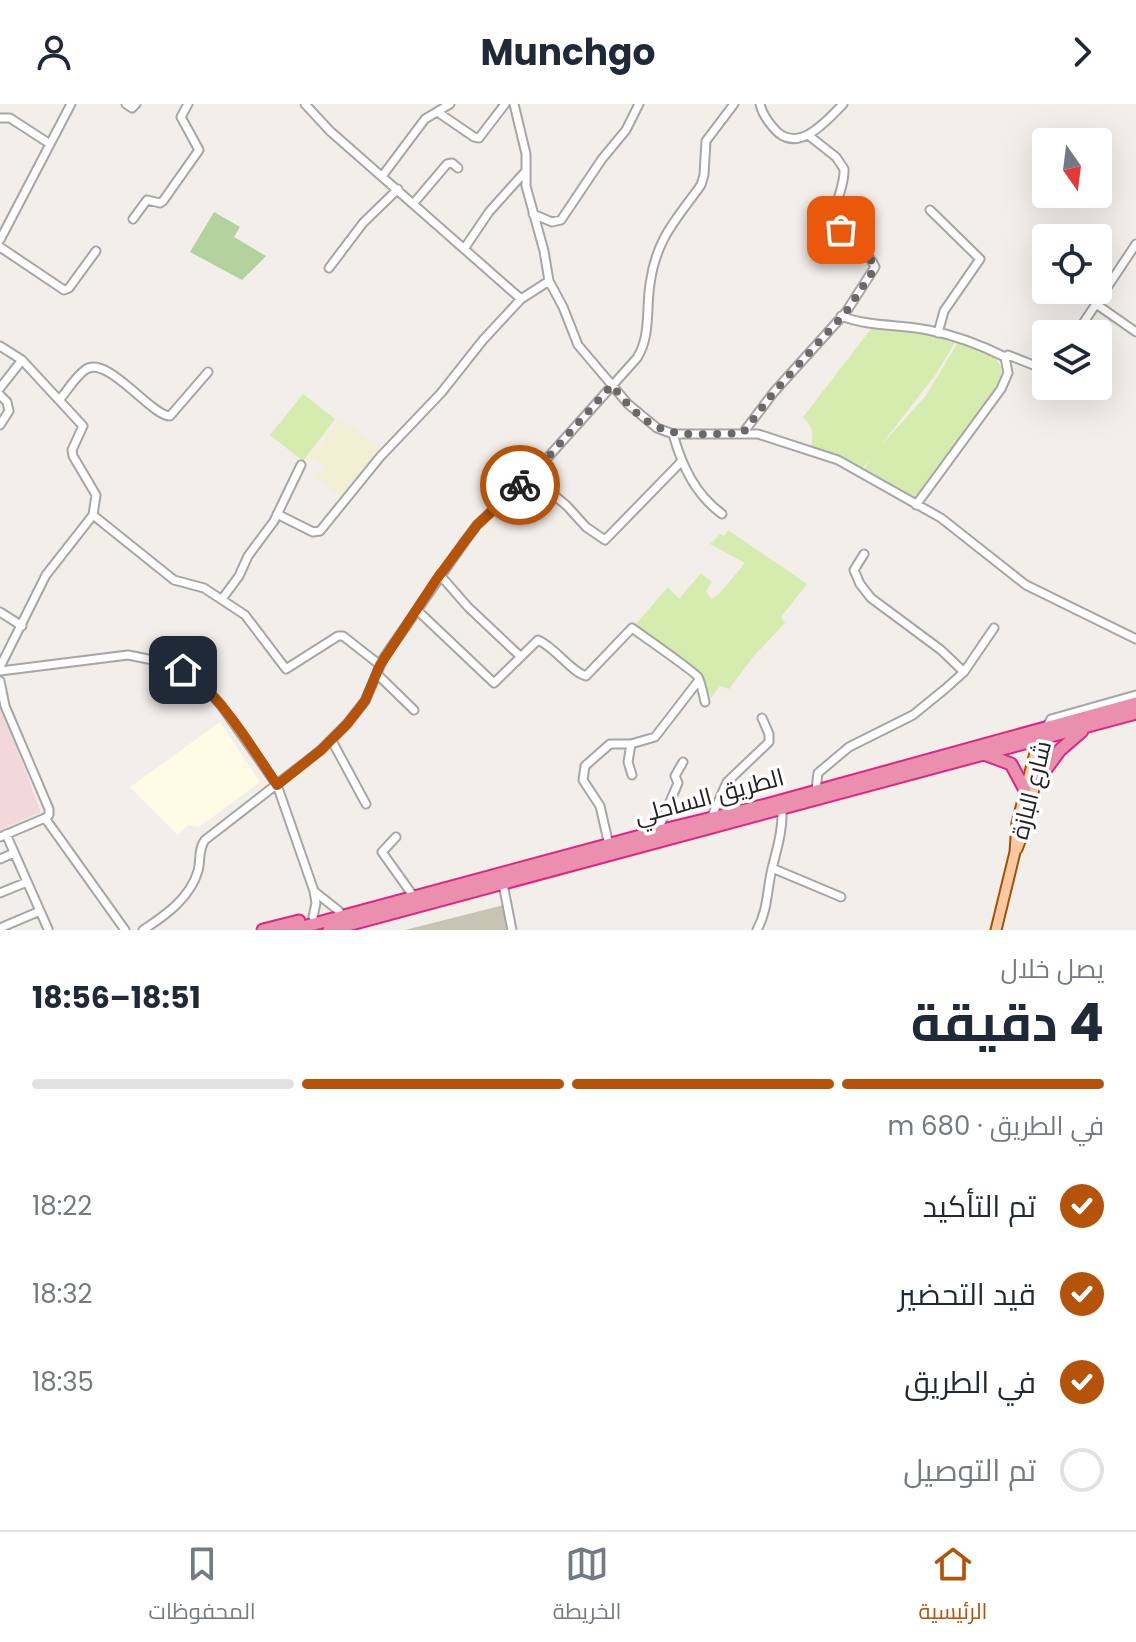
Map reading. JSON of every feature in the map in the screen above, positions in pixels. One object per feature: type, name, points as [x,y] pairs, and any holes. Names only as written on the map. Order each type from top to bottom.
[{"type":"highway","name":"الطريق الساحلي","points":[[292,930],[609,845],[782,809],[984,754],[1136,703]]},
{"type":"highway","name":"الطريق الساحلي","points":[[329,930],[503,884],[711,818],[727,820],[816,790],[1136,713]]},
{"type":"highway","points":[[984,754],[1011,764],[1030,787],[1060,750],[1087,727]]},
{"type":"highway","points":[[263,930],[339,911],[358,911]]},
{"type":"main road","name":"شارع البازة","points":[[996,930],[1015,852],[1026,826],[1041,734]]},
{"type":"street","points":[[0,240],[71,104]]},
{"type":"street","points":[[126,104],[132,108],[136,104]]},
{"type":"street","points":[[133,219],[147,200],[163,201],[199,150],[181,117],[188,104]]},
{"type":"street","points":[[305,104],[330,131],[521,299]]},
{"type":"street","points":[[383,175],[425,119],[450,104]]},
{"type":"street","points":[[439,113],[479,138],[505,104]]},
{"type":"street","points":[[514,104],[526,154],[524,173],[549,281],[578,345],[639,415],[657,428],[673,434],[743,433],[775,438],[838,460],[941,518],[1026,585],[1136,639]]},
{"type":"street","points":[[533,214],[552,222],[561,220],[602,159],[626,130],[639,104]]},
{"type":"street","points":[[143,930],[181,900],[190,888],[199,867],[202,844],[332,741],[365,701],[378,669],[477,525],[530,475],[642,350],[650,283],[662,238],[701,185],[706,141],[734,104]]},
{"type":"street","points":[[760,104],[766,118],[783,137],[793,139],[818,129],[843,104]]},
{"type":"street","points":[[0,118],[10,118],[50,144]]},
{"type":"street","points":[[743,433],[774,392],[841,316],[875,267],[866,252],[839,225],[836,210],[844,176],[841,164],[808,135]]},
{"type":"street","points":[[413,204],[447,164],[452,163],[458,168]]},
{"type":"street","points":[[464,249],[489,212],[524,173]]},
{"type":"street","points":[[329,268],[363,223],[398,189]]},
{"type":"street","points":[[930,210],[980,259],[944,311],[938,333]]},
{"type":"street","points":[[1112,280],[1136,244]]},
{"type":"street","points":[[0,247],[64,290],[96,251]]},
{"type":"street","points":[[277,514],[313,532],[320,531],[380,457],[441,393],[483,340],[521,299],[549,281]]},
{"type":"street","points":[[1085,320],[1096,304],[1136,332]]},
{"type":"street","points":[[841,316],[856,322],[938,333],[1032,364]]},
{"type":"street","points":[[0,346],[22,360],[84,428],[72,453],[96,495],[93,515],[46,575],[0,669]]},
{"type":"street","points":[[916,505],[1001,389],[1008,373],[1005,357]]},
{"type":"street","points":[[0,388],[22,360]]},
{"type":"street","points":[[60,399],[85,369],[92,367],[119,378],[160,414],[170,416],[208,372]]},
{"type":"street","points":[[0,395],[7,402],[9,411],[0,425]]},
{"type":"street","points":[[673,434],[681,462],[704,498],[722,514]]},
{"type":"street","points":[[530,475],[567,506],[586,527],[605,540],[681,462]]},
{"type":"street","points":[[222,599],[277,514],[301,465]]},
{"type":"street","points":[[93,515],[178,582],[204,588],[245,615],[286,669],[338,636],[343,636],[378,669],[414,710]]},
{"type":"street","points":[[864,554],[854,570],[865,591],[941,650],[964,672]]},
{"type":"street","points":[[440,575],[468,607],[520,656]]},
{"type":"street","points":[[417,610],[494,683],[538,640],[565,659],[580,675],[586,676],[632,628],[664,653],[693,670],[705,702]]},
{"type":"street","points":[[0,612],[22,626]]},
{"type":"street","points":[[816,790],[818,773],[849,747],[913,715],[964,672],[994,628]]},
{"type":"street","points":[[0,669],[128,655],[168,663],[196,678],[277,785],[314,891],[316,903],[313,917]]},
{"type":"street","points":[[609,845],[600,806],[583,780],[582,773],[592,757],[610,744],[646,742],[660,734],[699,680]]},
{"type":"street","points":[[0,681],[2,707],[49,809],[49,815],[45,818],[3,835],[48,929]]},
{"type":"street","points":[[1041,734],[1051,719],[1136,695]]},
{"type":"street","points":[[711,818],[727,782],[769,742],[762,718]]},
{"type":"street","points":[[332,741],[366,804]]},
{"type":"street","points":[[631,744],[628,762],[632,775]]},
{"type":"street","points":[[660,836],[678,783],[675,776],[683,762]]},
{"type":"street","points":[[757,930],[765,912],[783,827],[782,809]]},
{"type":"street","points":[[45,818],[125,930]]},
{"type":"street","points":[[396,837],[382,852],[414,897]]},
{"type":"street","points":[[0,859],[14,853]]},
{"type":"street","points":[[772,868],[841,897]]},
{"type":"street","points":[[0,893],[27,882]]},
{"type":"street","points":[[503,884],[512,930]]},
{"type":"street","points":[[314,891],[339,911]]},
{"type":"street","points":[[0,928],[40,911]]},
{"type":"shaded area","points":[[340,419],[384,450],[347,500],[316,478],[324,467],[309,456],[320,447]]},
{"type":"shaded area","points":[[0,709],[41,812],[0,830]]},
{"type":"shaded area","points":[[220,722],[260,782],[199,827],[188,825],[178,835],[130,787]]},
{"type":"shaded area","points":[[504,905],[508,930],[405,930]]},
{"type":"green space","points":[[214,212],[240,227],[234,237],[266,256],[242,280],[190,252]]},
{"type":"green space","points":[[871,329],[927,334],[956,341],[936,374],[881,445],[925,397],[958,342],[988,354],[1001,367],[1000,378],[981,413],[915,502],[864,470],[870,459],[862,469],[811,447],[812,431],[803,417]]},
{"type":"green space","points":[[303,394],[335,419],[303,461],[270,435]]},
{"type":"green space","points":[[728,530],[807,584],[781,617],[785,623],[753,657],[729,689],[720,686],[711,698],[702,675],[635,625],[668,587],[679,599],[701,573],[712,582],[706,591],[711,599],[719,594],[745,563],[710,544]]},
{"type":"way so far","points":[[520,485],[612,385],[639,415],[665,432],[691,435],[743,433],[774,392],[846,312],[875,267],[859,244],[841,230]]},
{"type":"route","points":[[183,670],[196,678],[221,705],[277,785],[321,750],[347,724],[365,701],[380,665],[436,580],[477,525],[520,485]]}]
